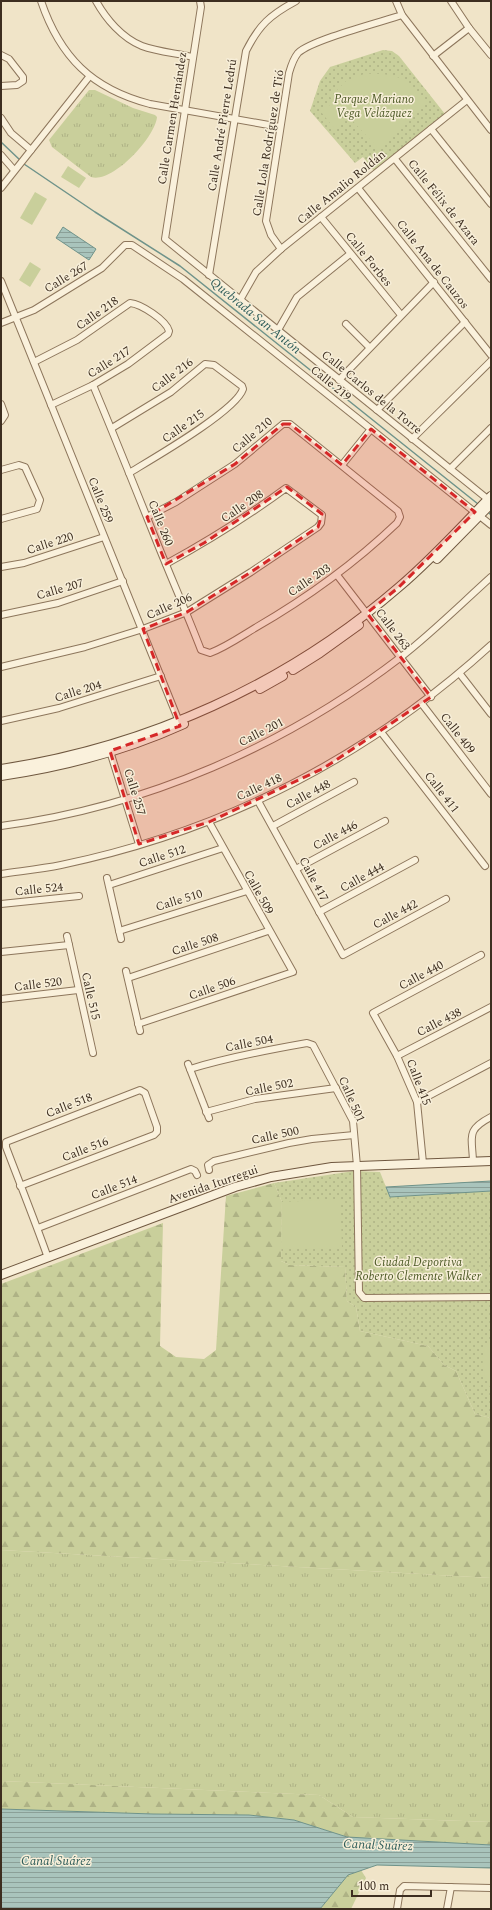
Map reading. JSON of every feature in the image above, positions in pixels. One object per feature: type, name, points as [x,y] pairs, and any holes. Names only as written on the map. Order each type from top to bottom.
[{"type":"street","points":[[41,1],[49,26],[63,48],[89,76],[106,87],[131,99],[280,127]]},
{"type":"street","points":[[96,1],[102,12],[122,34],[141,46],[193,57]]},
{"type":"street","name":"Calle Carmen Hernández","points":[[165,239],[193,57],[200,1]]},
{"type":"street","name":"Calle André Pierre Ledrú","points":[[209,275],[246,51],[267,18],[296,1]]},
{"type":"street","points":[[396,1],[402,15],[432,56],[491,130]]},
{"type":"street","points":[[451,1],[469,28],[491,55]]},
{"type":"street","name":"Calle Lola Rodríguez de Tió","points":[[281,249],[271,235],[266,221],[289,73],[293,62],[298,53],[318,42],[402,15]]},
{"type":"street","points":[[432,56],[469,28]]},
{"type":"street","points":[[1,55],[9,59],[23,77],[23,81],[21,84],[17,85],[1,86]]},
{"type":"street","points":[[1,188],[89,76]]},
{"type":"street","name":"Calle Amalio Roldán","points":[[240,300],[256,272],[281,249],[467,100]]},
{"type":"street","points":[[1,118],[11,133],[29,153]]},
{"type":"street","points":[[431,129],[491,204]]},
{"type":"street","points":[[1,155],[16,168]]},
{"type":"street","name":"Calle Félix de Azara","points":[[395,158],[491,279]]},
{"type":"street","name":"Calle Ana de Cauzos","points":[[358,188],[491,355]]},
{"type":"street","name":"Calle Forbes","points":[[321,217],[401,315]]},
{"type":"street","name":"Calle Carlos de la Torre","points":[[165,239],[412,439],[490,500]]},
{"type":"street","name":"Calle 267","points":[[1,323],[34,310],[102,268],[125,246],[132,246],[136,248]]},
{"type":"street","name":"Calle 219","points":[[136,248],[183,279],[491,525]]},
{"type":"street","points":[[278,330],[297,297],[350,254]]},
{"type":"street","name":"Calle 259","points":[[1,281],[104,537],[143,629],[179,723]]},
{"type":"street","points":[[339,380],[369,347],[434,282]]},
{"type":"street","name":"Calle 218","points":[[34,362],[77,340],[130,303],[136,304],[165,322],[168,328]]},
{"type":"street","points":[[377,410],[465,322]]},
{"type":"street","points":[[346,324],[369,347]]},
{"type":"street","name":"Calle 217","points":[[51,405],[93,385],[128,364],[168,334],[168,328]]},
{"type":"street","points":[[412,439],[491,361]]},
{"type":"street","name":"Calle 216","points":[[112,428],[171,392],[205,364],[214,364],[242,386],[243,390]]},
{"type":"street","name":"Calle 260","points":[[93,385],[187,612],[201,650],[210,653],[221,649]]},
{"type":"street","name":"Calle 215","points":[[129,472],[174,446],[206,424],[239,397],[243,390]]},
{"type":"street","points":[[1,404],[5,415],[2,420]]},
{"type":"street","name":"Calle 210","points":[[147,517],[176,502],[235,464],[283,424],[290,424],[398,511],[400,517]]},
{"type":"street","points":[[450,469],[491,428]]},
{"type":"street","points":[[342,465],[371,429]]},
{"type":"street","points":[[1,470],[22,466],[27,470],[40,500],[37,509],[1,518]]},
{"type":"street","name":"Calle 208","points":[[166,564],[210,540],[246,517],[286,488],[320,513],[322,519]]},
{"type":"street","points":[[1,776],[59,765],[110,749],[236,701],[273,682],[320,653],[409,585],[490,500]]},
{"type":"street","name":"Calle 203","points":[[221,649],[272,619],[337,575],[369,549],[397,522],[400,517]]},
{"type":"street","name":"Calle 206","points":[[1,667],[85,647],[143,629],[187,612],[251,572],[318,527],[322,519]]},
{"type":"street","name":"Calle 220","points":[[1,567],[24,563],[104,537]]},
{"type":"street","name":"Calle 263","points":[[337,575],[431,697]]},
{"type":"street","name":"Calle 201","points":[[1,826],[30,822],[125,799],[189,777],[258,746],[328,707],[400,658],[491,577]]},
{"type":"street","name":"Calle 207","points":[[1,615],[58,602],[123,581]]},
{"type":"street","name":"Calle 418","points":[[1,874],[60,865],[139,844],[208,822],[258,801],[324,768],[381,732],[431,697],[460,674],[491,645]]},
{"type":"street","points":[[460,674],[491,714]]},
{"type":"street","name":"Calle 204","points":[[1,721],[59,708],[161,676]]},
{"type":"street","name":"Calle 409","points":[[422,704],[491,794]]},
{"type":"street","name":"Calle 411","points":[[381,732],[485,866]]},
{"type":"street","points":[[1,769],[110,749]]},
{"type":"street","name":"Calle 257","points":[[110,749],[139,844]]},
{"type":"street","name":"Calle 448","points":[[273,826],[354,782]]},
{"type":"street","name":"Calle 417","points":[[258,801],[343,955],[355,948]]},
{"type":"street","name":"Calle 446","points":[[296,869],[385,821]]},
{"type":"street","name":"Calle 509","points":[[208,822],[268,931],[293,972]]},
{"type":"street","name":"Calle 512","points":[[109,885],[223,848]]},
{"type":"street","name":"Calle 444","points":[[319,912],[415,860]]},
{"type":"street","points":[[107,878],[121,939]]},
{"type":"street","name":"Calle 510","points":[[119,931],[247,891]]},
{"type":"street","name":"Calle 524","points":[[1,904],[79,896]]},
{"type":"street","name":"Calle 442","points":[[355,948],[446,899]]},
{"type":"street","name":"Calle 508","points":[[128,978],[268,931]]},
{"type":"street","name":"Calle 515","points":[[67,936],[93,1053]]},
{"type":"street","points":[[1,952],[68,945]]},
{"type":"street","name":"Calle 440","points":[[374,1015],[373,1013],[480,955]]},
{"type":"street","points":[[126,971],[140,1031]]},
{"type":"street","name":"Calle 506","points":[[138,1024],[293,972]]},
{"type":"street","name":"Calle 520","points":[[1,999],[78,990]]},
{"type":"street","name":"Calle 438","points":[[397,1056],[491,1007]]},
{"type":"street","name":"Calle 415","points":[[374,1015],[397,1056],[417,1102],[423,1163]]},
{"type":"street","name":"Calle 504","points":[[207,1115],[189,1066],[263,1050],[307,1044],[313,1045]]},
{"type":"street","name":"Calle 501","points":[[313,1045],[352,1122],[357,1166],[359,1292],[364,1298],[491,1296]]},
{"type":"street","points":[[417,1102],[491,1063]]},
{"type":"street","name":"Calle 502","points":[[207,1115],[255,1100],[336,1088]]},
{"type":"street","name":"Calle 518","points":[[20,1186],[6,1147],[6,1142],[140,1090],[145,1093],[158,1127],[157,1132]]},
{"type":"street","points":[[473,1161],[472,1137],[474,1129],[478,1124],[491,1117]]},
{"type":"street","name":"Calle 516","points":[[20,1186],[154,1135],[157,1132]]},
{"type":"street","name":"Calle 500","points":[[209,1170],[208,1165],[214,1161],[270,1147],[312,1138],[354,1135]]},
{"type":"street","name":"Avenida Iturregui","points":[[1,1275],[235,1187],[306,1170],[357,1166],[491,1161]]},
{"type":"street","name":"Calle 514","points":[[38,1228],[191,1169],[195,1171],[197,1175]]},
{"type":"street","points":[[20,1186],[38,1228],[48,1258]]},
{"type":"street","points":[[397,1909],[400,1890],[404,1886],[491,1888]]},
{"type":"street","points":[[447,1909],[451,1887]]},
{"type":"highlighted area","points":[[283,424],[290,424],[342,465],[371,429],[475,512],[399,587],[367,613],[431,697],[324,768],[209,822],[139,844],[110,751],[180,726],[143,629],[187,612],[251,572],[318,527],[322,514],[287,487],[204,543],[166,564],[147,517],[235,464]]},
{"type":"green space","name":"Parque Mariano Vega Velázquez","points":[[383,50],[392,51],[399,56],[445,114],[374,171],[363,157],[355,163],[310,111],[320,81],[330,67]]},
{"type":"green space","points":[[364,74],[385,74],[400,78],[413,87],[427,102],[380,147],[377,147],[330,97],[346,81]]},
{"type":"green space","points":[[89,90],[95,90],[133,108],[157,117],[149,136],[131,158],[110,174],[100,177],[91,177],[52,147],[49,140]]},
{"type":"green space","points":[[331,104],[344,120],[334,128],[321,112]]},
{"type":"green space","points":[[68,166],[86,178],[79,188],[61,177]]},
{"type":"green space","points":[[35,192],[47,199],[32,225],[20,218]]},
{"type":"green space","points":[[30,262],[41,269],[30,287],[19,280]]},
{"type":"green space","name":"Ciudad Deportiva Roberto Clemente Walker","points":[[354,1171],[380,1172],[390,1197],[491,1191],[491,1418],[475,1414],[456,1371],[444,1365],[428,1346],[360,1331],[356,1307],[347,1301],[345,1267],[290,1265],[281,1261],[282,1202],[274,1183]]},
{"type":"green space","points":[[274,1183],[282,1202],[281,1261],[290,1265],[345,1267],[347,1301],[356,1307],[360,1331],[428,1346],[444,1365],[456,1371],[475,1414],[491,1418],[491,1578],[1,1550],[1,1284],[163,1223],[160,1346],[176,1357],[204,1359],[216,1350],[226,1196]]},
{"type":"green space","points":[[340,1199],[342,1248],[281,1249],[282,1202]]},
{"type":"green space","points":[[491,1339],[491,1389],[485,1377],[483,1357],[484,1351]]},
{"type":"green space","points":[[1,1550],[491,1578],[491,1822],[353,1817],[319,1795],[1,1781]]},
{"type":"green space","points":[[1,1781],[319,1795],[353,1817],[491,1822],[491,1845],[347,1837],[294,1820],[249,1815],[153,1814],[1,1809]]},
{"type":"green space","points":[[361,1870],[366,1878],[351,1909],[320,1909],[348,1875]]},
{"type":"water","points":[[63,227],[96,249],[89,260],[56,238]]},
{"type":"water","points":[[491,1181],[491,1191],[390,1197],[386,1187]]},
{"type":"water","name":"Canal Suárez","points":[[1,1809],[153,1814],[249,1815],[294,1820],[347,1837],[491,1845],[491,1868],[377,1865],[348,1875],[320,1909],[1,1909]]},
{"type":"waterway","name":"Quebrada San Antón","points":[[1,142],[21,161]]},
{"type":"waterway","name":"Quebrada San Antón","points":[[24,164],[95,212],[180,266],[478,504]]},
{"type":"waterway","name":"Quebrada San Antón","points":[[487,511],[491,515]]}]
